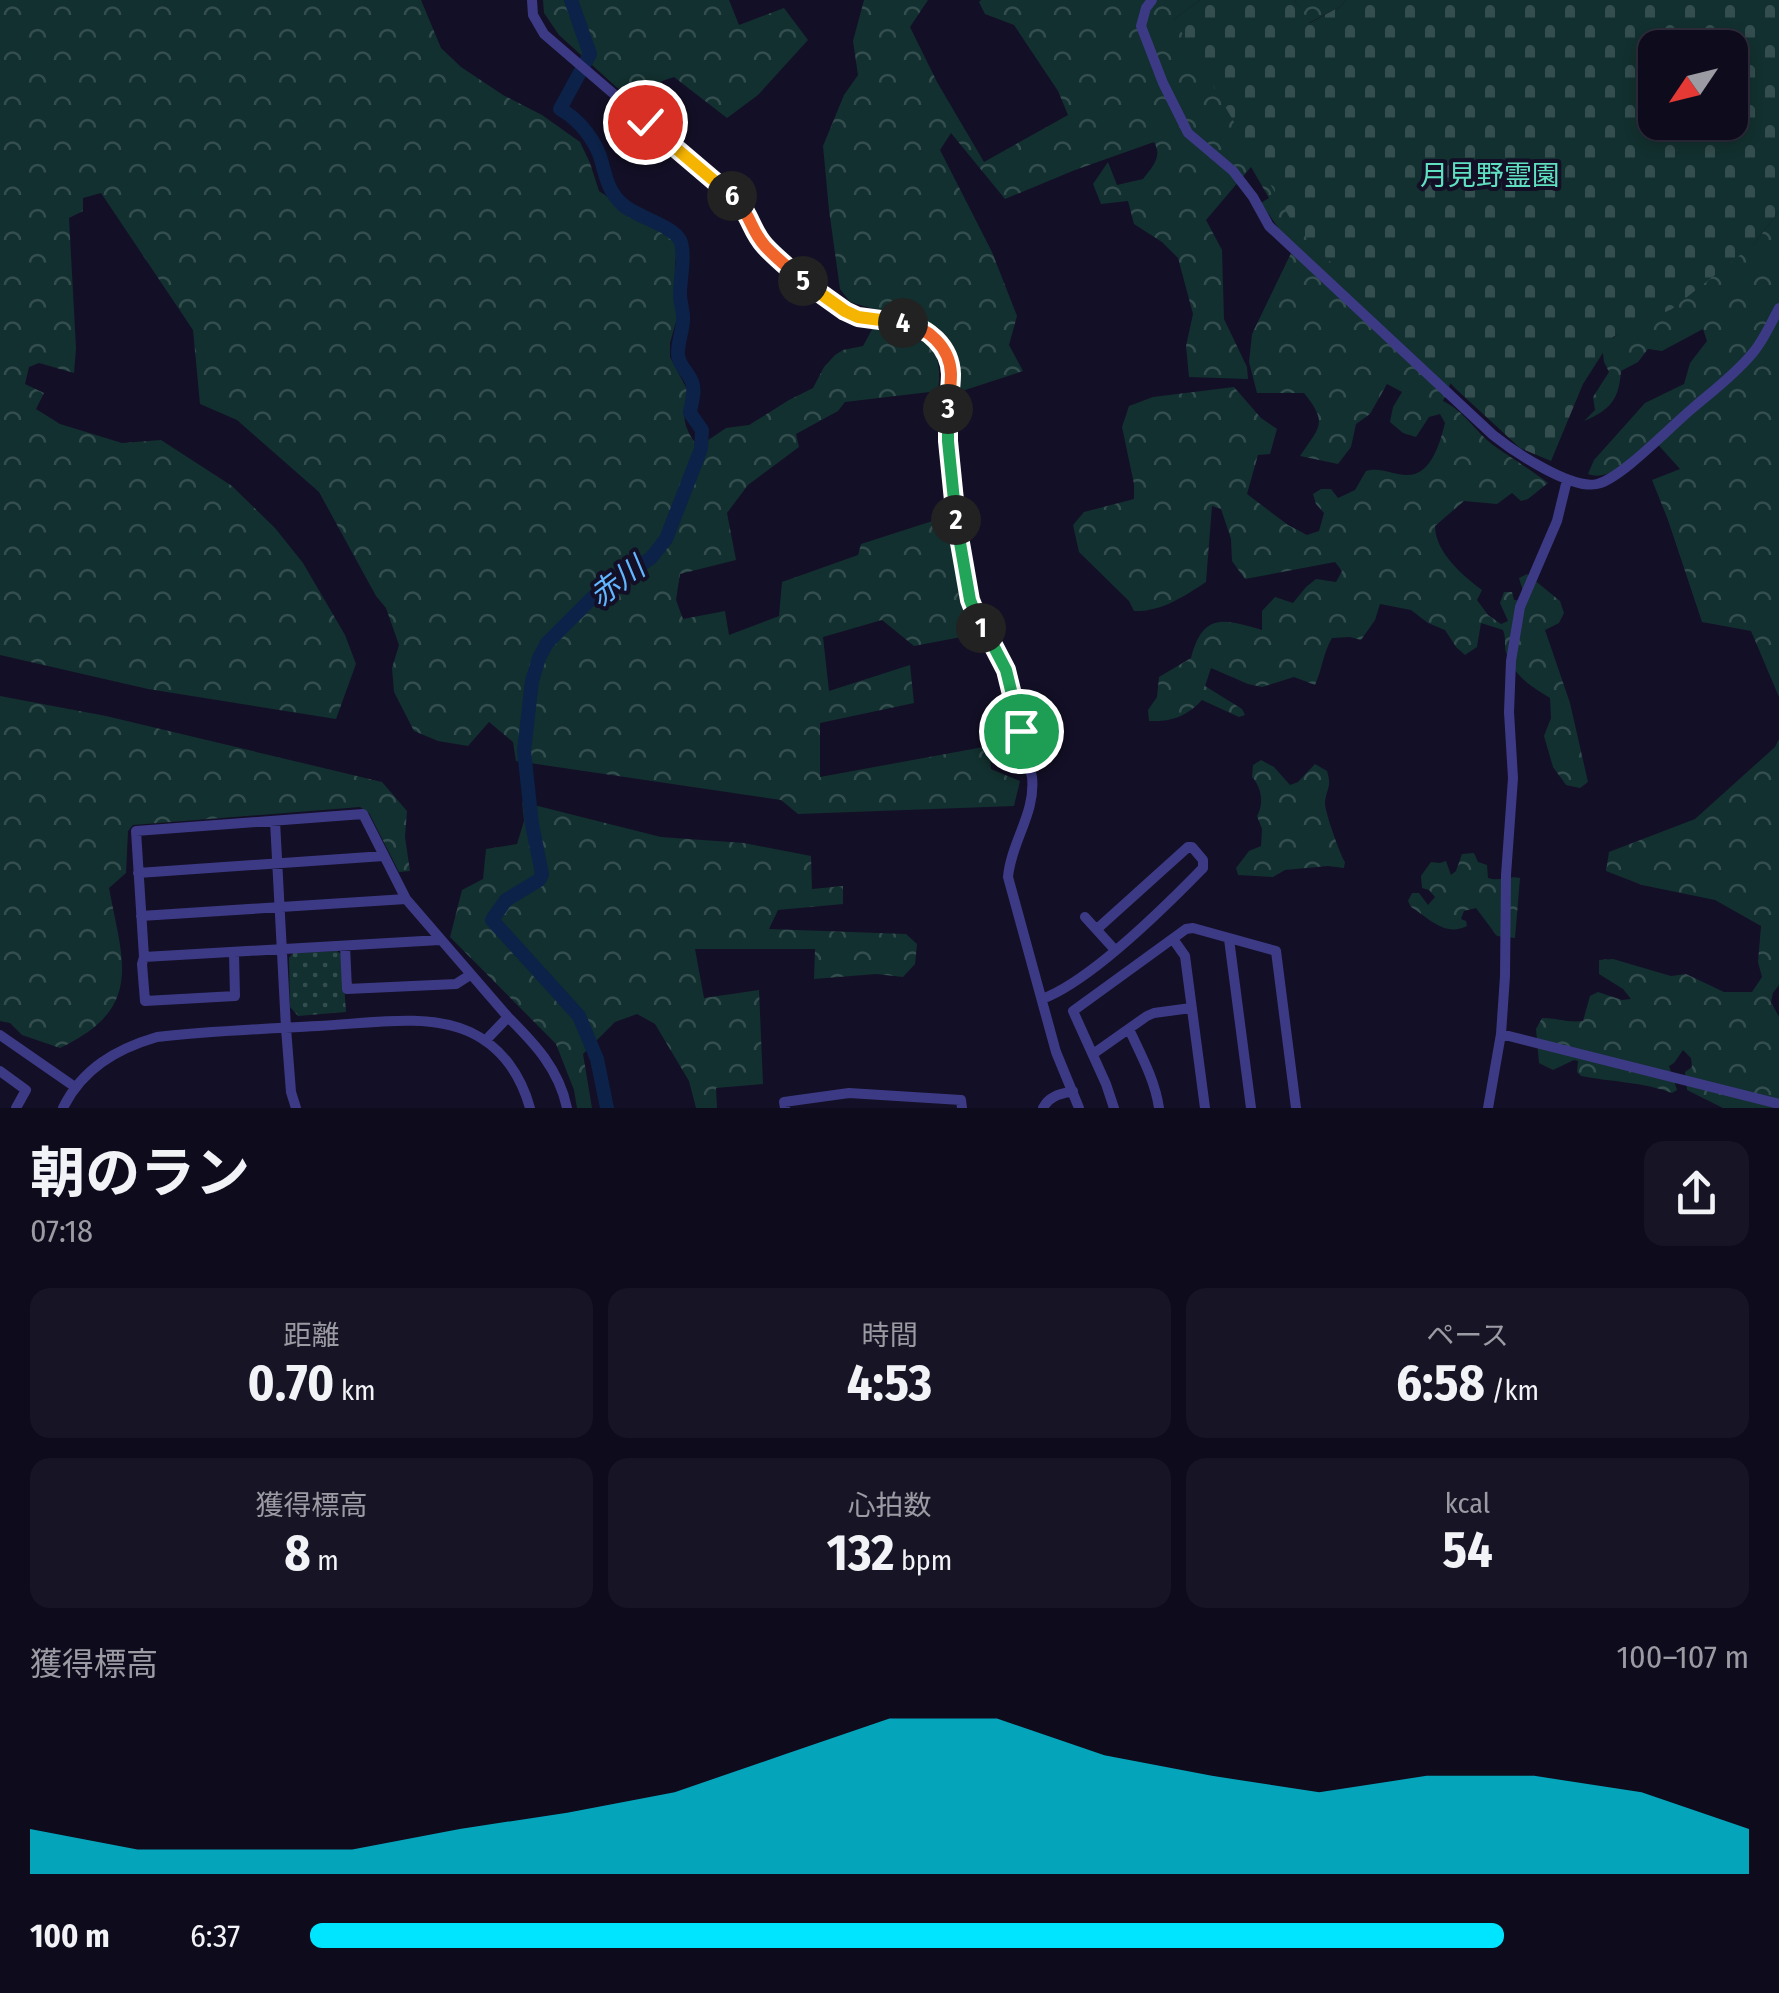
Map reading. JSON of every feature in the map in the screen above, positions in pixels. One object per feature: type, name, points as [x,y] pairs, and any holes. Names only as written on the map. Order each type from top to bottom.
[{"type":"street","points":[[532,0],[533,15],[544,34],[744,206],[766,247],[804,282],[858,317],[916,325],[937,341],[949,360],[953,503],[970,600],[1006,670],[1034,788],[1008,877],[1056,1052],[1079,1108]]},
{"type":"street","points":[[1152,0],[1141,26],[1188,133],[1232,171],[1269,226],[1462,406],[1516,453],[1568,480],[1593,486],[1633,461],[1730,378],[1755,351],[1779,308]]},
{"type":"street","points":[[1488,1108],[1501,1034],[1512,778],[1511,661],[1520,607],[1557,521],[1568,480]]},
{"type":"street","points":[[234,953],[235,996],[145,1001],[136,831],[363,814],[406,900],[542,1052],[557,1076],[566,1108]]},
{"type":"street","points":[[275,821],[286,1028],[296,1108]]},
{"type":"street","points":[[1042,999],[1070,984],[1115,950],[1203,868],[1203,860],[1188,847],[1097,930]]},
{"type":"street","points":[[138,873],[384,856]]},
{"type":"street","points":[[141,916],[406,900]]},
{"type":"street","points":[[1085,916],[1115,950]]},
{"type":"street","points":[[1114,1108],[1073,1011],[1186,929],[1193,928],[1276,952],[1296,1108]]},
{"type":"street","points":[[1173,939],[1185,956],[1204,1108]]},
{"type":"street","points":[[1229,939],[1251,1108]]},
{"type":"street","points":[[144,957],[440,940]]},
{"type":"street","points":[[344,946],[347,989],[456,984],[470,975]]},
{"type":"street","points":[[1093,1054],[1154,1013],[1191,1008]]},
{"type":"street","points":[[484,1040],[508,1017]]},
{"type":"street","points":[[67,1106],[75,1088],[99,1063],[128,1046],[157,1037],[428,1022],[460,1028],[501,1054],[524,1086],[530,1108]]},
{"type":"street","points":[[1129,1029],[1147,1066],[1159,1108]]},
{"type":"street","points":[[1501,1034],[1779,1104]]},
{"type":"street","points":[[0,1052],[5,1038],[75,1088]]},
{"type":"street","points":[[0,1071],[26,1090],[16,1108]]},
{"type":"street","points":[[1043,1108],[1059,1094],[1073,1092]]},
{"type":"street","points":[[870,1093],[873,1108]]},
{"type":"street","points":[[785,1108],[784,1102],[827,1094],[870,1093],[917,1102],[960,1100],[962,1108]]},
{"type":"street","points":[[827,1094],[829,1108]]},
{"type":"green space","points":[[0,0],[421,0],[441,48],[461,67],[580,142],[599,191],[674,237],[678,245],[675,263],[679,311],[670,357],[689,393],[685,421],[698,447],[726,428],[749,425],[813,388],[835,355],[863,346],[875,324],[926,341],[937,359],[938,391],[845,402],[838,411],[796,434],[799,447],[748,485],[727,513],[736,560],[680,574],[676,600],[683,619],[725,611],[729,635],[779,616],[782,582],[858,555],[861,544],[945,517],[962,592],[977,634],[914,646],[882,620],[823,637],[829,691],[910,665],[914,703],[820,723],[820,777],[989,746],[991,769],[1020,781],[1014,806],[798,814],[781,800],[516,761],[513,742],[489,722],[468,746],[438,741],[414,731],[394,692],[392,668],[399,645],[386,608],[319,492],[237,420],[200,404],[193,330],[101,193],[83,198],[83,211],[69,218],[74,373],[39,363],[29,367],[25,384],[44,393],[36,409],[60,424],[122,443],[161,440],[232,486],[275,528],[303,563],[345,635],[356,664],[336,719],[148,689],[0,655]]},
{"type":"green space","points":[[543,0],[729,0],[739,25],[784,8],[808,40],[758,95],[727,118],[674,77],[662,81],[634,103],[559,35],[544,13]]},
{"type":"green space","points":[[864,0],[928,0],[910,27],[984,162],[1068,115],[1058,91],[1014,25],[985,14],[981,0],[1200,0],[1174,19],[1454,375],[1443,401],[1493,445],[1548,483],[1521,501],[1512,493],[1497,504],[1464,501],[1435,526],[1436,536],[1451,562],[1482,590],[1477,600],[1488,615],[1501,624],[1508,621],[1500,603],[1504,592],[1512,592],[1514,600],[1526,601],[1519,578],[1527,574],[1560,601],[1564,613],[1559,623],[1545,630],[1570,703],[1588,782],[1580,788],[1566,785],[1553,767],[1544,736],[1551,718],[1550,698],[1514,669],[1506,652],[1503,630],[1481,623],[1477,647],[1465,655],[1445,630],[1411,610],[1380,604],[1375,620],[1361,640],[1332,638],[1315,685],[1294,677],[1262,687],[1211,668],[1205,686],[1242,709],[1245,715],[1239,717],[1202,700],[1178,717],[1149,721],[1148,710],[1157,697],[1159,677],[1191,658],[1209,626],[1226,622],[1262,630],[1262,611],[1275,597],[1293,603],[1316,579],[1336,582],[1342,571],[1335,562],[1245,579],[1232,561],[1231,539],[1221,509],[1212,506],[1206,582],[1163,606],[1134,611],[1129,601],[1079,552],[1073,525],[1084,512],[1134,499],[1122,427],[1129,406],[1153,397],[1234,387],[1261,418],[1277,429],[1270,454],[1258,455],[1247,494],[1307,535],[1319,531],[1324,513],[1313,494],[1331,489],[1338,498],[1355,490],[1366,471],[1405,475],[1422,471],[1433,457],[1445,423],[1440,414],[1429,417],[1416,437],[1403,433],[1390,422],[1402,392],[1387,384],[1370,414],[1356,424],[1351,447],[1338,464],[1300,456],[1319,425],[1317,412],[1304,393],[1257,393],[1249,362],[1252,334],[1293,249],[1261,203],[1269,198],[1251,167],[1206,220],[1222,250],[1224,319],[1247,367],[1248,379],[1189,377],[1186,346],[1193,314],[1178,258],[1134,224],[1128,201],[1101,204],[1093,184],[1108,162],[1117,185],[1143,179],[1157,157],[1154,142],[1005,199],[951,133],[940,150],[992,252],[1017,316],[1009,345],[1023,371],[959,392],[953,355],[939,328],[850,302],[840,289],[823,146],[844,95],[858,75],[853,41]]},
{"type":"green space","name":"月見野霊園","points":[[1200,0],[1295,0],[1310,23],[1346,0],[1779,0],[1779,211],[1754,244],[1672,309],[1613,337],[1583,384],[1551,461],[1520,448],[1294,225],[1174,19]]},
{"type":"green space","points":[[1295,0],[1346,0],[1309,23]]},
{"type":"green space","points":[[1779,211],[1779,697],[1751,631],[1702,622],[1652,480],[1680,469],[1653,439],[1615,471],[1588,474],[1594,460],[1645,403],[1684,384],[1690,363],[1707,341],[1703,329],[1662,351],[1648,349],[1638,362],[1621,371],[1612,403],[1584,421],[1595,410],[1593,397],[1609,372],[1602,345],[1754,244]]},
{"type":"green space","points":[[0,696],[106,716],[382,782],[407,811],[405,837],[410,871],[399,872],[369,813],[360,807],[133,825],[128,831],[126,873],[109,888],[122,961],[116,1000],[87,1033],[60,1048],[22,1035],[10,1023],[0,1021]]},
{"type":"green space","points":[[1779,739],[1779,985],[1771,1002],[1779,1017],[1779,1108],[1723,1108],[1687,1090],[1685,1072],[1692,1067],[1691,1058],[1683,1050],[1669,1066],[1677,1090],[1672,1093],[1581,1076],[1577,1072],[1578,1061],[1574,1060],[1553,1070],[1539,1063],[1536,1029],[1542,1018],[1583,1021],[1590,996],[1598,992],[1631,999],[1599,974],[1599,960],[1613,959],[1671,976],[1686,974],[1724,992],[1752,992],[1762,977],[1758,962],[1761,926],[1715,900],[1642,885],[1606,871],[1609,852],[1695,819],[1775,747]]},
{"type":"green space","points":[[1261,760],[1274,767],[1290,785],[1315,764],[1327,771],[1325,807],[1344,868],[1285,870],[1273,877],[1238,875],[1236,868],[1249,851],[1261,846],[1262,829],[1257,816],[1261,796],[1252,777],[1253,765]]},
{"type":"green space","points":[[522,802],[661,837],[744,843],[811,856],[812,889],[843,886],[843,904],[778,910],[769,929],[906,934],[917,944],[915,964],[903,977],[876,974],[814,979],[815,949],[695,949],[704,998],[759,990],[763,1084],[716,1088],[717,1108],[696,1108],[689,1081],[655,1024],[637,1014],[615,1022],[583,1054],[592,1108],[577,1108],[556,1044],[450,937],[462,890],[483,879],[486,849],[517,844],[524,821]]},
{"type":"green space","points":[[1474,853],[1478,862],[1487,865],[1488,878],[1520,878],[1515,938],[1497,936],[1476,908],[1464,911],[1461,919],[1467,926],[1452,929],[1431,921],[1408,901],[1412,893],[1419,893],[1428,905],[1435,897],[1422,888],[1421,876],[1431,862],[1446,861],[1451,875],[1462,854]]},
{"type":"green space","points":[[337,951],[342,955],[346,1012],[298,1016],[290,1007],[289,958],[293,953]]},
{"type":"waterway","name":"赤川","points":[[571,0],[590,54],[560,109],[592,139],[618,199],[680,240],[683,322],[678,355],[693,386],[690,413],[702,430],[701,449],[666,539],[651,558],[594,596],[547,643],[539,658],[532,681],[524,751],[542,874],[539,880],[506,900],[492,920],[579,1016],[597,1059],[607,1108]]},
{"type":"route","points":[[645,122],[744,206],[766,247],[804,282],[858,317],[916,325],[944,350],[951,372],[948,429],[953,503],[970,600],[1006,670],[1021,731]]}]
